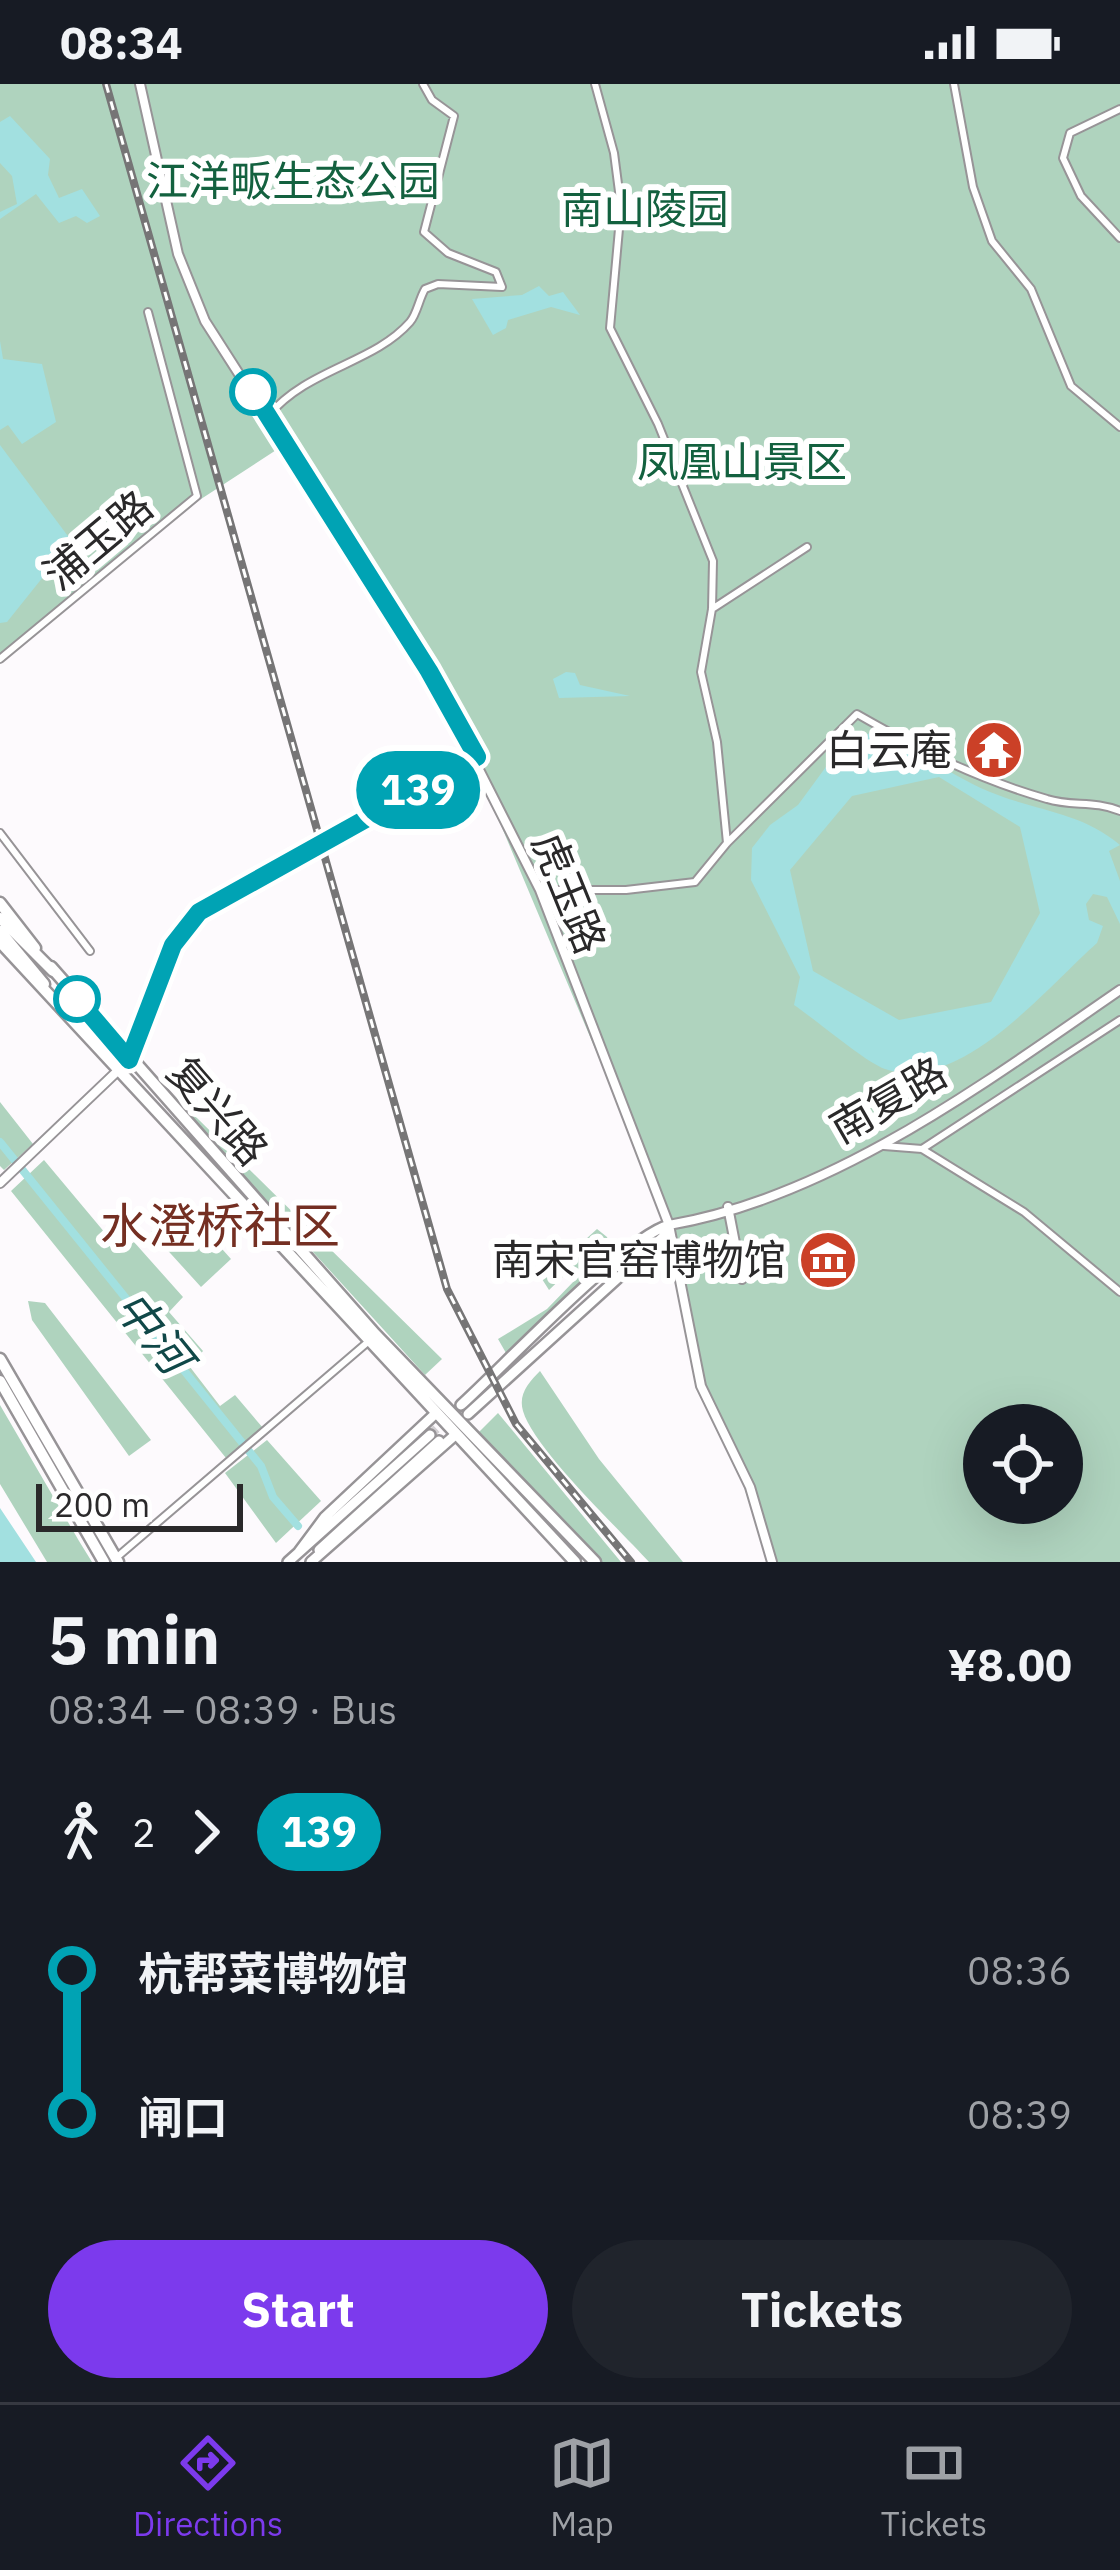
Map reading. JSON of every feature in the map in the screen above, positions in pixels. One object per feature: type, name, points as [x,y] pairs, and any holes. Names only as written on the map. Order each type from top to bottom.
[{"type":"main road","name":"复兴路","points":[[0,903],[124,1064]]},
{"type":"main road","points":[[0,918],[53,970]]},
{"type":"main road","points":[[0,931],[44,985]]},
{"type":"main road","name":"复兴路","points":[[0,942],[124,1064],[371,1338],[434,1415],[575,1562]]},
{"type":"main road","name":"南复路","points":[[465,1409],[663,1237],[669,1225]]},
{"type":"main road","name":"复兴路","points":[[371,1338],[595,1562]]},
{"type":"main road","points":[[0,1359],[113,1561]]},
{"type":"main road","points":[[0,1381],[113,1561]]},
{"type":"main road","points":[[299,1552],[325,1516],[434,1415]]},
{"type":"main road","points":[[309,1562],[454,1436]]},
{"type":"main road","points":[[288,1562],[434,1438],[309,1562]]},
{"type":"street","name":"虎玉路","points":[[143,84],[190,291],[429,671],[477,757],[540,890],[669,1225],[701,1386],[756,1503],[772,1562]]},
{"type":"street","points":[[268,416],[298,385],[391,338],[413,320],[425,289],[502,286],[496,272],[448,254],[424,232],[454,116],[432,100],[423,84]]},
{"type":"street","points":[[595,84],[614,153],[621,207],[610,328],[658,424],[713,561],[712,609],[700,672],[717,742],[727,843]]},
{"type":"street","points":[[954,84],[973,187],[992,241],[1031,289],[1071,386],[1120,427]]},
{"type":"street","points":[[1120,109],[1070,133],[1063,158],[1082,196],[1120,238]]},
{"type":"street","name":"浦玉路","points":[[0,659],[197,496],[148,312]]},
{"type":"street","points":[[712,609],[807,547]]},
{"type":"street","points":[[540,890],[626,890],[695,882],[727,843],[857,714],[971,777],[1059,803],[1099,802],[1120,811]]},
{"type":"street","points":[[0,1183],[124,1064],[173,945],[199,912],[477,757]]},
{"type":"street","points":[[0,833],[89,951]]},
{"type":"street","name":"南复路","points":[[669,1225],[884,1146],[1120,990]]},
{"type":"street","points":[[922,1149],[1120,1020]]},
{"type":"street","points":[[884,1146],[922,1149],[1024,1213],[1120,1292]]},
{"type":"street","points":[[728,1207],[742,1279]]},
{"type":"street","points":[[113,1561],[262,1437],[371,1338]]},
{"type":"green space","name":"凤凰山景区","points":[[0,84],[1120,84],[1120,1562],[769,1562],[743,1484],[704,1400],[657,1196],[463,735],[290,441],[178,514],[0,661]]},
{"type":"green space","points":[[140,1062],[442,1359],[425,1375]]},
{"type":"green space","points":[[0,1102],[33,1144],[4,1170],[0,1166]]},
{"type":"green space","points":[[44,1160],[121,1252],[134,1242],[183,1297],[169,1312],[203,1351],[190,1367],[220,1406],[235,1395],[263,1428],[226,1458],[11,1191]]},
{"type":"green space","points":[[182,1204],[231,1259],[201,1287],[151,1232]]},
{"type":"green space","points":[[597,1229],[607,1237],[615,1259],[506,1353],[498,1339],[547,1309],[576,1279],[570,1270],[549,1290],[542,1279]]},
{"type":"green space","points":[[28,1301],[45,1303],[151,1440],[129,1456],[32,1320]]},
{"type":"green space","points":[[540,1371],[599,1459],[683,1562],[649,1562],[543,1446],[522,1405],[526,1389]]},
{"type":"green space","points":[[0,1405],[92,1562],[47,1562],[0,1484]]},
{"type":"green space","points":[[498,1413],[621,1562],[592,1562],[478,1433]]},
{"type":"green space","points":[[267,1440],[321,1501],[276,1543],[225,1473]]},
{"type":"water","points":[[10,116],[50,159],[48,175],[59,198],[82,189],[100,216],[87,223],[76,216],[59,223],[36,194],[0,219],[0,212],[17,204],[12,176],[0,163],[0,122]]},
{"type":"water","points":[[539,286],[549,296],[563,292],[580,315],[551,307],[508,320],[506,328],[493,335],[472,299],[522,295]]},
{"type":"water","points":[[0,341],[3,359],[42,364],[56,422],[22,444],[8,425],[0,430]]},
{"type":"water","points":[[0,445],[82,555],[51,567],[7,622],[0,623]]},
{"type":"water","points":[[575,673],[580,685],[630,696],[559,698],[553,679]]},
{"type":"water","points":[[870,733],[887,738],[981,788],[1076,820],[1120,845],[1109,851],[1120,881],[1120,924],[1107,897],[1093,894],[1086,904],[1089,920],[1103,926],[1097,943],[1000,1032],[943,1066],[914,1073],[885,1069],[794,1005],[800,977],[751,880],[752,848],[770,825],[798,805],[842,745]],"holes":[[[939,777],[1020,827],[1040,913],[991,1002],[899,1020],[813,971],[790,870],[852,796]]]},
{"type":"water","points":[[0,1508],[36,1562],[0,1562]]},
{"type":"waterway","name":"中河","points":[[0,1142],[261,1466],[273,1497],[298,1526]]},
{"type":"tunnel","points":[[430,1435],[461,1405]]},
{"type":"railway","points":[[106,84],[447,1289],[516,1424],[631,1562]]},
{"type":"bus line","name":"139","points":[[77,999],[129,1060],[173,945],[199,912],[477,757],[429,671],[253,392]]},
{"type":"place","name":"白云庵","points":[[994,750]]},
{"type":"place","name":"南宋官窑博物馆","points":[[828,1260]]},
{"type":"district","name":"水澄桥社区","points":[[220,1226]]},
{"type":"park label","name":"江洋畈生态公园","points":[[293,181]]},
{"type":"park label","name":"南山陵园","points":[[645,209]]}]
